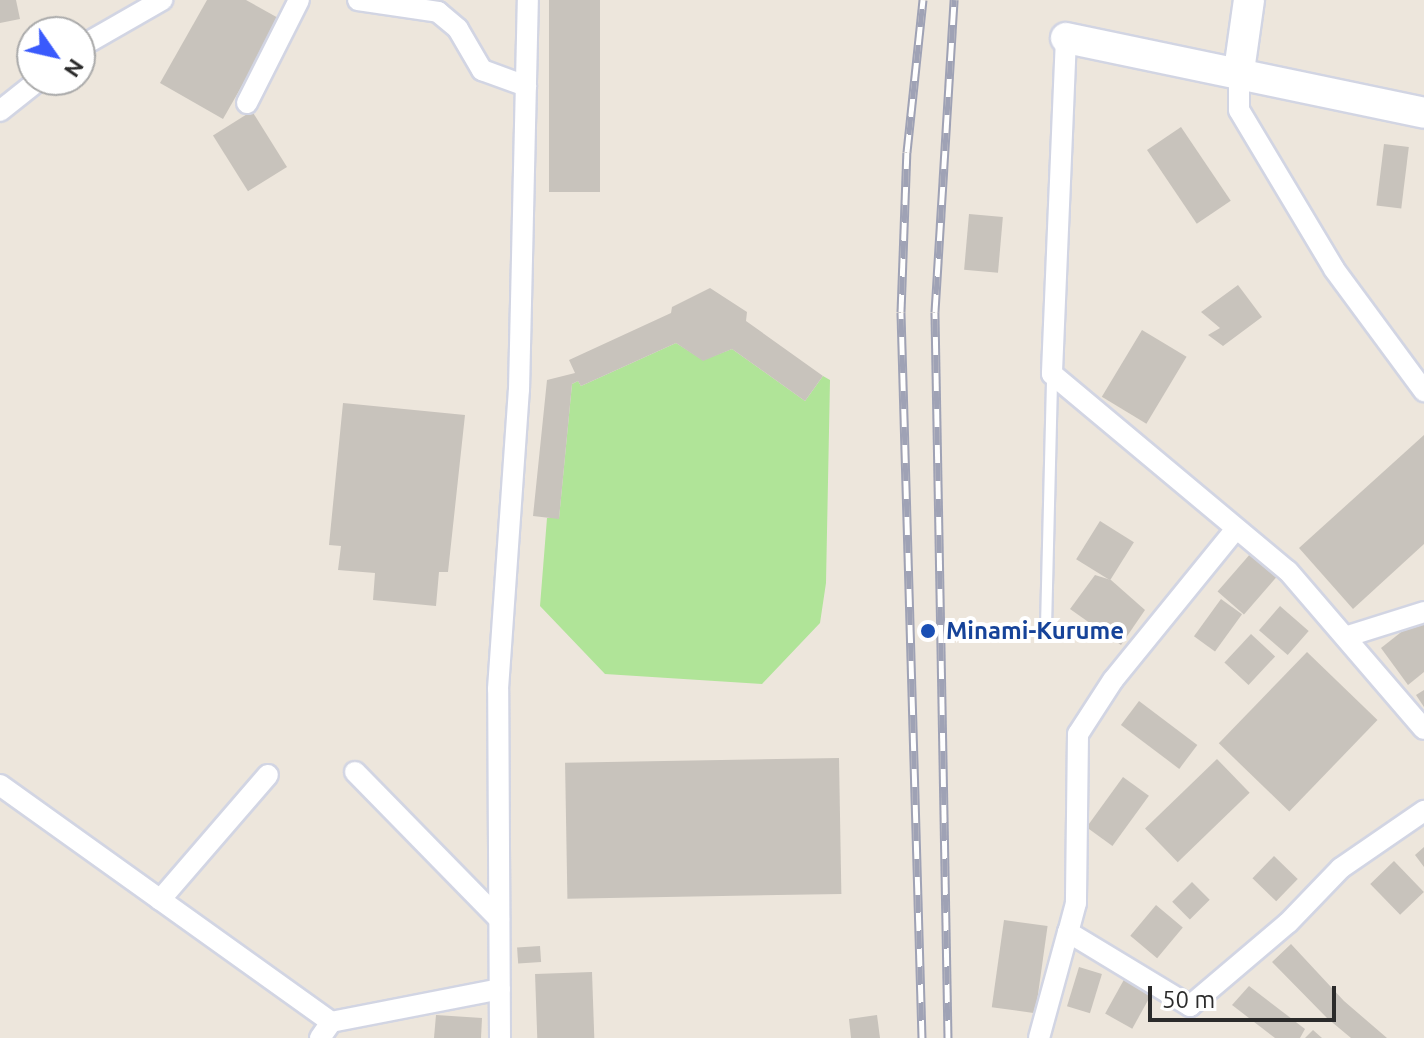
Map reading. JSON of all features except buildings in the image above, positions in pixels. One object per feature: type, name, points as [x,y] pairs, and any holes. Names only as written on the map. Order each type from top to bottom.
[{"type":"street","points":[[96,35],[136,4],[162,0]]},
{"type":"street","points":[[247,103],[299,0]]},
{"type":"street","points":[[358,0],[438,12],[458,29],[482,70],[526,86]]},
{"type":"street","points":[[500,1038],[498,689],[519,390],[528,0]]},
{"type":"street","points":[[1249,0],[1239,71],[1239,110],[1334,269],[1424,391]]},
{"type":"street","points":[[1424,113],[1239,71],[1066,38],[1052,374],[1235,530],[1288,571],[1348,636],[1424,729]]},
{"type":"street","points":[[0,111],[19,96]]},
{"type":"street","points":[[1039,1038],[1076,903],[1078,734],[1113,680],[1235,530]]},
{"type":"street","points":[[1348,636],[1424,612]]},
{"type":"street","points":[[355,772],[499,919]]},
{"type":"street","points":[[160,900],[268,775]]},
{"type":"street","points":[[0,785],[160,900],[325,1030],[500,989]]},
{"type":"street","points":[[1068,932],[1190,1006],[1288,923],[1341,868],[1424,811]]},
{"type":"lane","points":[[1046,627],[1052,374]]},
{"type":"green space","points":[[676,343],[703,360],[732,349],[805,401],[823,376],[830,380],[826,583],[820,623],[762,684],[605,674],[540,606],[547,518],[559,518],[572,384],[578,381],[581,386]]},
{"type":"railway","points":[[922,1038],[901,312],[907,152],[923,0]]},
{"type":"railway","points":[[948,1038],[935,312],[954,0]]},
{"type":"place","name":"Minami-Kurume","points":[[928,631]]}]
